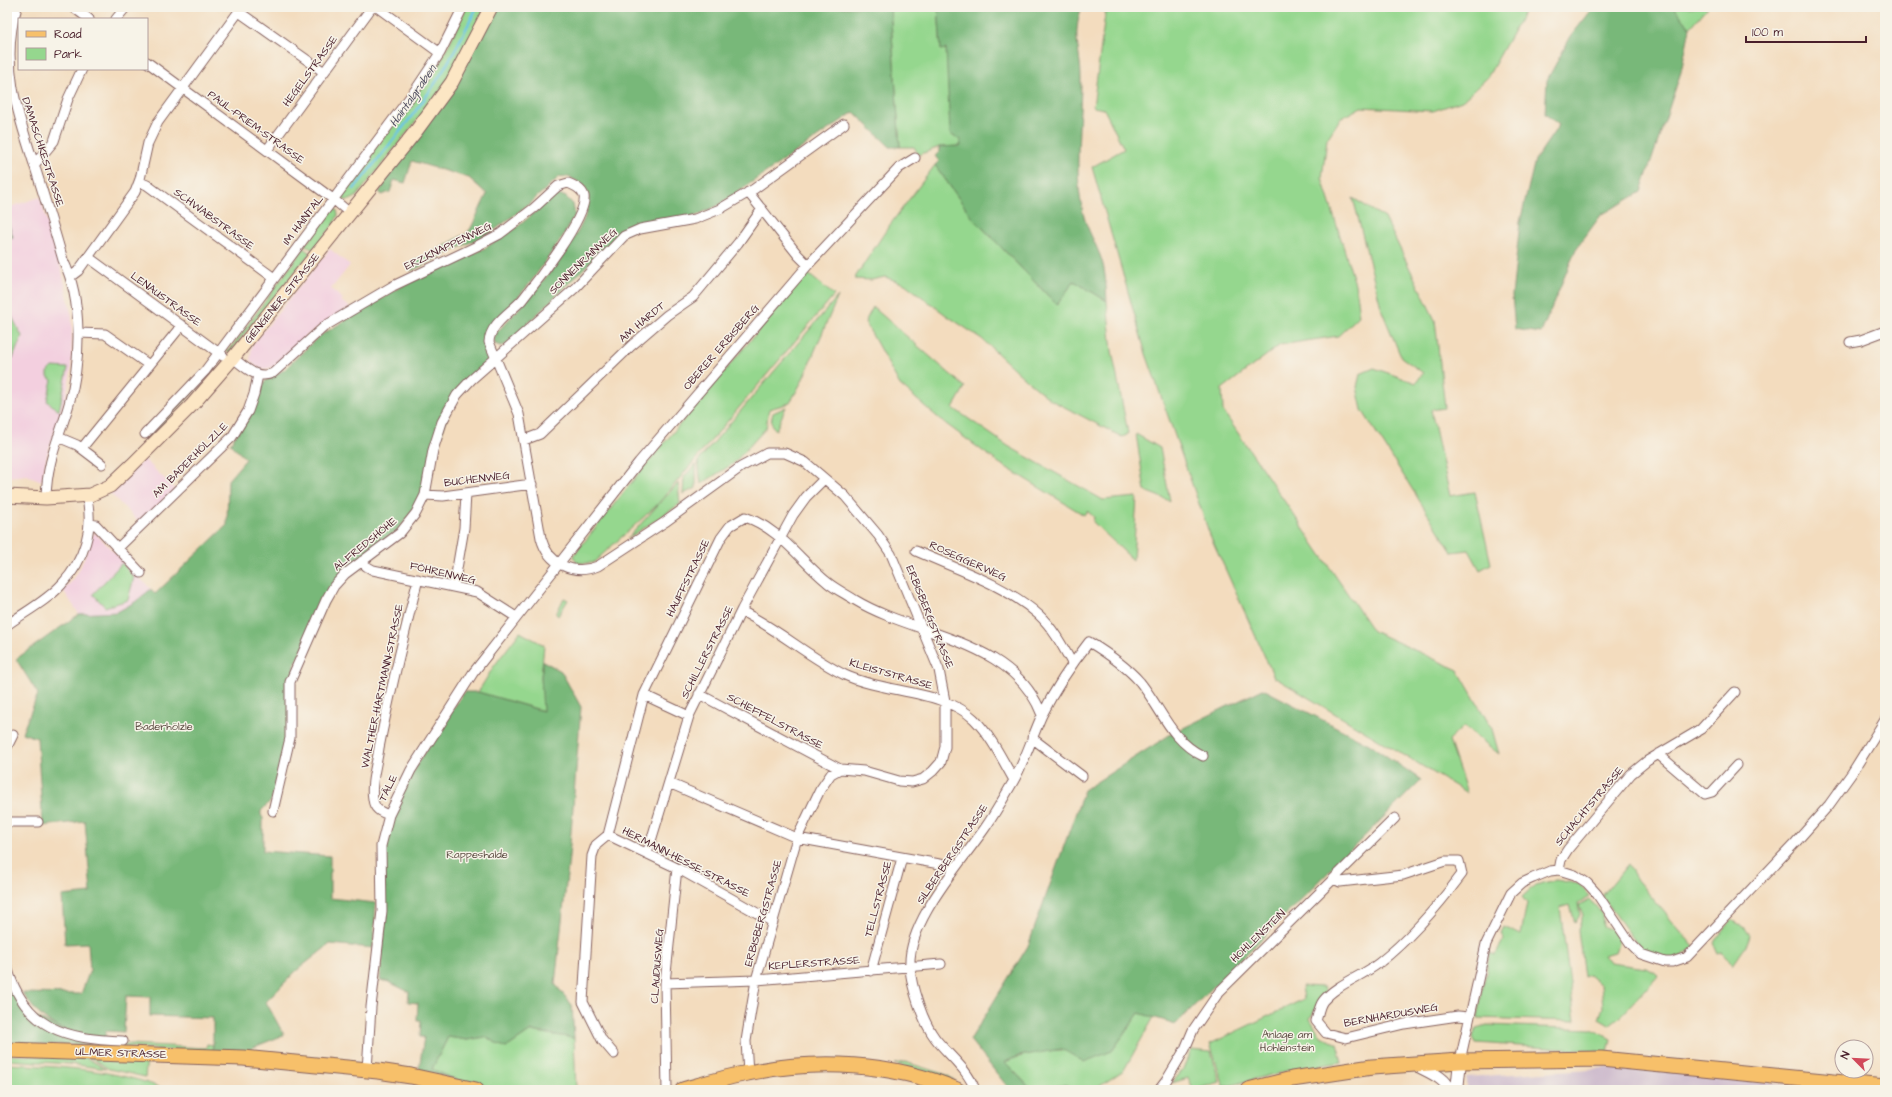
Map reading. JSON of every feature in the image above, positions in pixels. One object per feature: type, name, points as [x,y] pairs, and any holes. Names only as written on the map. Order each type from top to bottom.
[{"type":"main road","name":"GIENGENER STRASSE","points":[[7,496],[46,498],[86,496],[98,493],[114,484],[192,405],[232,360],[350,214],[447,90],[491,7]]},
{"type":"main road","name":"ULMER STRASSE","points":[[7,1050],[234,1057],[367,1070],[411,1076],[476,1090]]},
{"type":"main road","points":[[1248,1090],[1266,1088],[1292,1079],[1360,1069],[1415,1064],[1460,1061],[1601,1059],[1885,1087]]},
{"type":"main road","points":[[683,1090],[748,1073],[784,1067],[849,1065],[910,1074],[956,1090]]},
{"type":"street","points":[[72,7],[88,18]]},
{"type":"street","points":[[117,18],[126,7]]},
{"type":"street","name":"HEGELSTRASSE","points":[[267,150],[372,7]]},
{"type":"street","points":[[377,7],[440,53]]},
{"type":"street","name":"IM HAINTAL","points":[[145,434],[205,371],[220,353],[274,278],[416,89],[440,53],[463,7]]},
{"type":"street","name":"DAMASCHKESTRASSE","points":[[15,8],[9,41],[9,79],[14,102],[63,260],[70,277],[78,333],[77,365],[73,389],[48,468],[46,498]]},
{"type":"street","points":[[70,277],[76,273],[88,258],[135,192],[140,182],[145,154],[151,136],[158,122],[240,9],[324,72]]},
{"type":"street","name":"PAUL-PRIEM-STRASSE","points":[[148,63],[334,199],[350,214]]},
{"type":"street","points":[[34,165],[54,141],[68,100],[82,70]]},
{"type":"street","name":"SONNENRAINWEG","points":[[496,360],[574,289],[624,236],[640,229],[688,221],[703,216],[748,192],[844,124]]},
{"type":"street","name":"OBERER ERBISBERG","points":[[559,564],[639,462],[808,265],[899,168],[915,158]]},
{"type":"street","name":"SCHWABSTRASSE","points":[[140,182],[147,185],[274,278]]},
{"type":"street","name":"ERZKNAPPENWEG","points":[[258,375],[266,376],[273,373],[313,336],[351,310],[398,283],[500,234],[534,208],[560,185],[568,183],[576,186],[584,195],[582,209],[570,233],[540,277],[520,302],[491,332],[489,345],[517,407],[543,544],[548,554],[559,564]]},
{"type":"street","points":[[748,192],[798,255],[808,265]]},
{"type":"street","name":"AM HARDT","points":[[524,440],[540,434],[631,346],[667,315],[693,297],[738,243],[762,209]]},
{"type":"street","name":"LENAUSTRASSE","points":[[88,258],[220,353],[232,360]]},
{"type":"street","points":[[82,448],[182,325]]},
{"type":"street","points":[[1850,342],[1861,340],[1885,331]]},
{"type":"street","points":[[78,333],[105,334],[149,365]]},
{"type":"street","points":[[232,360],[258,375]]},
{"type":"street","name":"ALFREDSHÖHE","points":[[273,811],[290,738],[289,688],[330,592],[345,574],[406,527],[416,514],[425,495],[436,440],[446,412],[463,388],[496,360]]},
{"type":"street","name":"AM BADERHÖLZLE","points":[[118,548],[232,437],[248,411],[254,394],[258,375]]},
{"type":"street","points":[[58,437],[82,448],[102,464]]},
{"type":"street","name":"ERBISBERGSTRASSE","points":[[559,564],[573,570],[586,570],[598,566],[665,522],[741,467],[767,453],[785,453],[805,462],[845,496],[870,524],[891,554],[940,670],[945,701],[946,747],[941,762],[923,779],[912,782],[899,781],[864,771],[840,769],[831,774],[820,790],[798,838],[756,980],[746,1041],[748,1073]]},
{"type":"street","name":"SCHILLERSTRASSE","points":[[647,854],[689,716],[699,694],[780,537],[802,503],[824,479]]},
{"type":"street","name":"BUCHENWEG","points":[[425,495],[443,496],[466,494],[532,484]]},
{"type":"street","points":[[454,586],[464,528],[466,494]]},
{"type":"street","points":[[7,625],[62,585],[81,554],[90,524],[90,510],[86,496]]},
{"type":"street","name":"HAUFFSTRASSE","points":[[608,835],[644,695],[721,538],[730,526],[745,517],[760,522],[780,537],[828,583],[880,613],[905,624],[922,627],[968,645],[992,657],[1010,670],[1030,692],[1042,715]]},
{"type":"street","points":[[90,524],[96,525],[141,573]]},
{"type":"street","name":"ROSEGGERWEG","points":[[916,551],[971,574],[1008,592],[1039,616],[1057,638],[1072,663]]},
{"type":"street","name":"FÖHRENWEG","points":[[362,561],[366,566],[373,570],[477,592],[516,617]]},
{"type":"street","name":"TÄLE","points":[[367,1070],[371,1007],[382,911],[381,851],[389,815],[404,780],[453,701],[516,617],[559,564]]},
{"type":"street","name":"WALTHER-HARTMANN-STRASSE","points":[[389,815],[380,812],[375,806],[373,795],[375,774],[388,703],[418,579]]},
{"type":"street","name":"KLEISTSTRASSE","points":[[741,611],[761,620],[814,658],[846,675],[883,687],[945,701],[961,709],[974,719],[991,740],[1014,780]]},
{"type":"street","name":"SILBERBERGSTRASSE","points":[[975,1090],[970,1078],[935,1038],[925,1024],[910,967],[912,946],[918,929],[942,887],[986,827],[1014,780],[1042,715],[1072,663],[1089,642],[1108,654],[1140,682],[1171,731],[1184,744],[1203,756]]},
{"type":"street","name":"SCHACHTSTRASSE","points":[[1559,870],[1561,860],[1568,849],[1625,780],[1637,768],[1700,729],[1720,710],[1735,692]]},
{"type":"street","name":"SCHEFFELSTRASSE","points":[[699,694],[840,769]]},
{"type":"street","points":[[644,695],[689,716]]},
{"type":"street","points":[[1457,1090],[1460,1061],[1482,955],[1508,898],[1522,883],[1544,873],[1559,870],[1575,875],[1587,883],[1597,894],[1630,943],[1641,954],[1665,962],[1672,962],[1687,957],[1796,842],[1828,805],[1852,774],[1885,720]]},
{"type":"street","points":[[7,746],[13,735]]},
{"type":"street","points":[[1032,738],[1082,776]]},
{"type":"street","points":[[1658,754],[1706,794],[1712,792],[1737,765]]},
{"type":"street","points":[[669,783],[798,838],[956,867]]},
{"type":"street","name":"HOHLENSTEIN","points":[[1159,1090],[1166,1081],[1193,1030],[1218,992],[1395,818]]},
{"type":"street","points":[[7,822],[38,822]]},
{"type":"street","points":[[608,835],[596,845],[592,856],[583,1002],[602,1040],[614,1054]]},
{"type":"street","name":"HERMANN-HESSE-STRASSE","points":[[608,835],[677,868],[773,922]]},
{"type":"street","name":"TELLSTRASSE","points":[[871,971],[902,858]]},
{"type":"street","name":"BERNHARDUSWEG","points":[[1334,879],[1340,882],[1403,874],[1445,861],[1459,861],[1462,874],[1444,898],[1414,931],[1378,963],[1337,988],[1322,1002],[1316,1021],[1326,1033],[1346,1038],[1404,1024],[1458,1016],[1469,1017]]},
{"type":"street","name":"CLAUDIUSWEG","points":[[667,1090],[665,983],[677,868]]},
{"type":"street","name":"KEPLERSTRASSE","points":[[665,983],[756,980],[941,964]]},
{"type":"street","points":[[7,967],[21,999],[33,1014],[50,1026],[74,1037],[90,1040],[124,1041]]},
{"type":"street","points":[[1415,1064],[1440,1078],[1448,1086],[1449,1090]]},
{"type":"shaded area","points":[[40,197],[62,271],[72,317],[71,371],[66,396],[47,455],[42,481],[27,475],[7,477],[7,363],[13,358],[22,336],[8,310],[9,282],[7,281],[7,239],[13,237],[7,219],[7,208]]},
{"type":"shaded area","points":[[330,249],[350,265],[331,289],[343,299],[341,301],[350,307],[308,334],[274,367],[265,369],[256,367],[250,360],[252,345]]},
{"type":"shaded area","points":[[144,459],[175,489],[140,523],[109,492]]},
{"type":"shaded area","points":[[94,532],[151,589],[135,602],[117,612],[79,614],[63,590],[74,579],[81,566]]},
{"type":"shaded area","points":[[1620,1067],[1842,1090],[1466,1090],[1466,1077]]},
{"type":"green space","points":[[467,7],[486,7],[444,86],[356,197],[350,200],[342,200],[340,195],[441,61]]},
{"type":"green space","points":[[494,7],[890,7],[900,147],[890,147],[854,112],[717,206],[693,217],[627,231],[618,235],[506,345],[500,346],[495,344],[493,339],[497,332],[560,260],[575,236],[586,214],[589,196],[581,184],[570,178],[559,177],[529,204],[492,232],[411,271],[410,267],[412,262],[426,256],[467,233],[471,228],[487,194],[469,178],[412,161],[405,183],[394,180],[390,192],[382,195],[379,192]]},
{"type":"green space","points":[[890,7],[938,7],[941,49],[946,49],[961,146],[939,147],[919,155],[914,147],[900,147]]},
{"type":"green space","points":[[938,7],[1082,7],[1077,27],[1077,44],[1081,69],[1078,180],[1083,213],[1103,266],[1106,281],[1107,301],[1074,281],[1057,305],[972,217],[935,165],[939,161],[935,156],[939,152],[939,147],[961,146],[960,140],[950,134],[946,49],[941,50]]},
{"type":"green space","points":[[1106,7],[1527,7],[1487,78],[1462,101],[1433,111],[1361,107],[1340,119],[1327,139],[1322,178],[1355,284],[1359,316],[1338,336],[1280,345],[1222,389],[1223,411],[1373,631],[1458,670],[1492,729],[1499,754],[1464,726],[1449,740],[1467,793],[1274,677],[1210,535],[1145,351],[1092,167],[1124,149],[1104,109],[1093,107]]},
{"type":"green space","points":[[1594,7],[1674,7],[1690,28],[1681,72],[1641,192],[1601,215],[1576,249],[1541,333],[1515,329],[1512,296],[1520,222],[1535,160],[1559,125],[1545,114],[1547,80],[1571,36]]},
{"type":"green space","points":[[1674,7],[1708,7],[1690,28]]},
{"type":"green space","points":[[935,165],[972,217],[1057,305],[1074,281],[1107,301],[1112,351],[1128,433],[1127,435],[1122,437],[1051,400],[1024,378],[982,339],[946,315],[905,284],[885,277],[871,280],[854,279],[889,226]]},
{"type":"green space","name":"Baderhölzle","points":[[561,195],[566,197],[573,204],[575,215],[563,236],[531,282],[484,337],[488,360],[455,392],[421,499],[399,529],[343,571],[294,666],[288,732],[271,801],[261,811],[263,818],[263,851],[330,856],[330,898],[376,903],[373,948],[330,944],[296,971],[266,1002],[284,1035],[254,1047],[243,1055],[213,1053],[213,1018],[150,1016],[150,997],[126,996],[124,1032],[106,1031],[105,1038],[75,1033],[54,1025],[40,1015],[22,993],[81,994],[90,970],[88,943],[65,944],[62,896],[91,893],[85,821],[43,826],[37,738],[22,733],[38,694],[16,659],[79,614],[117,612],[135,602],[151,589],[155,594],[227,525],[228,480],[246,459],[230,444],[249,416],[265,381],[284,370],[318,337],[400,287],[485,248],[515,229],[554,196]]},
{"type":"green space","points":[[1353,198],[1385,218],[1435,320],[1445,408],[1431,410],[1450,496],[1475,492],[1491,564],[1480,570],[1469,550],[1452,552],[1362,410],[1357,387],[1360,374],[1374,368],[1416,383],[1423,373],[1401,357],[1382,311]]},
{"type":"green space","points":[[333,207],[337,210],[338,215],[334,224],[313,250],[304,244],[310,240],[330,214],[329,209]]},
{"type":"green space","points":[[7,219],[13,237],[7,239]]},
{"type":"green space","points":[[302,247],[310,253],[230,352],[225,350],[230,349],[302,251]]},
{"type":"green space","points":[[807,273],[834,295],[657,505],[593,563],[577,563],[573,556],[639,473]]},
{"type":"green space","points":[[7,281],[9,282],[8,309],[22,336],[13,358],[7,363]]},
{"type":"green space","points":[[838,296],[802,381],[790,403],[769,409],[766,428],[734,463],[701,484],[698,461]]},
{"type":"green space","points":[[873,307],[965,387],[953,408],[1008,446],[1103,500],[1137,497],[1133,560],[1093,522],[1094,517],[1087,511],[1084,515],[999,463],[942,421],[900,385],[865,322]]},
{"type":"green space","points":[[52,367],[68,368],[59,411],[47,401],[52,380],[48,377],[48,371]]},
{"type":"green space","points":[[215,367],[215,369],[149,439],[147,435],[153,431]]},
{"type":"green space","points":[[786,407],[776,430],[772,422],[773,413]]},
{"type":"green space","points":[[1136,434],[1160,448],[1170,501],[1145,491]]},
{"type":"green space","points":[[696,464],[696,488],[683,494],[684,477]]},
{"type":"green space","points":[[678,483],[680,504],[627,539]]},
{"type":"green space","points":[[122,563],[134,577],[128,600],[105,607],[93,594]]},
{"type":"green space","points":[[564,598],[568,600],[558,616],[556,614]]},
{"type":"green space","points":[[520,632],[544,645],[541,677],[544,711],[478,692],[494,666]]},
{"type":"green space","name":"Rappeshalde","points":[[543,661],[561,671],[581,707],[569,857],[555,984],[572,1005],[574,1038],[531,1031],[506,1048],[485,1037],[467,1040],[448,1037],[432,1069],[456,1080],[419,1069],[424,1037],[420,1037],[421,1020],[417,1020],[418,1003],[408,1002],[409,992],[389,982],[380,980],[385,922],[384,856],[387,834],[392,816],[409,779],[464,692],[478,692],[543,711],[541,677]]},
{"type":"green space","points":[[1263,689],[1369,744],[1421,780],[1176,1024],[1139,1013],[1112,1051],[1084,1062],[1062,1049],[1019,1056],[1005,1062],[1032,1090],[1010,1090],[970,1040],[1028,946],[1084,790],[1171,734]]},
{"type":"green space","points":[[1628,864],[1637,880],[1694,947],[1682,956],[1665,959],[1641,949],[1602,896]]},
{"type":"green space","points":[[1556,880],[1579,884],[1590,896],[1578,903],[1580,915],[1575,923],[1570,905],[1560,908],[1575,1021],[1477,1018],[1490,953],[1495,955],[1504,939],[1501,933],[1504,927],[1521,935],[1527,903],[1522,897],[1535,885]]},
{"type":"green space","points":[[1590,899],[1602,914],[1603,926],[1617,933],[1618,944],[1615,952],[1604,955],[1610,963],[1647,968],[1659,975],[1623,1014],[1609,1025],[1599,1019],[1603,1007],[1601,985],[1589,975],[1584,977],[1578,930],[1583,915],[1579,905]]},
{"type":"green space","points":[[1732,920],[1744,927],[1750,935],[1746,946],[1733,965],[1722,953],[1718,954],[1713,943]]},
{"type":"green space","points":[[7,973],[31,1015],[90,1042],[90,1045],[7,1044]]},
{"type":"green space","name":"Anlage am Hohlenstein","points":[[1302,986],[1324,987],[1326,993],[1319,1001],[1310,1019],[1321,1036],[1337,1044],[1342,1062],[1286,1071],[1224,1087],[1210,1044],[1304,999]]},
{"type":"green space","points":[[1139,1013],[1154,1017],[1124,1070],[1094,1090],[1082,1090],[1065,1085],[1032,1090],[1005,1062],[1018,1057],[1044,1051],[1112,1051]]},
{"type":"green space","points":[[1487,1025],[1592,1029],[1611,1039],[1608,1052],[1476,1043],[1473,1037],[1476,1028]]},
{"type":"green space","points":[[531,1031],[574,1038],[576,1090],[506,1090],[456,1080],[432,1069],[448,1037],[467,1040],[485,1037],[506,1048]]},
{"type":"green space","points":[[110,1043],[206,1048],[207,1044],[213,1045],[213,1053],[110,1046]]},
{"type":"green space","points":[[1191,1050],[1211,1052],[1220,1082],[1194,1090],[1188,1078],[1172,1083],[1182,1071]]},
{"type":"green space","points":[[7,1055],[85,1057],[106,1069],[70,1064],[7,1060]]},
{"type":"green space","points":[[88,1056],[147,1059],[145,1077],[109,1069]]},
{"type":"green space","points":[[905,1062],[947,1075],[955,1081],[931,1073],[894,1064]]},
{"type":"green space","points":[[7,1064],[68,1068],[109,1073],[148,1083],[167,1090],[7,1090]]},
{"type":"green space","points":[[1065,1085],[1082,1090],[1037,1090]]},
{"type":"waterway","name":"Haintalgraben","points":[[354,189],[405,125],[434,85],[452,56],[477,7]]}]
